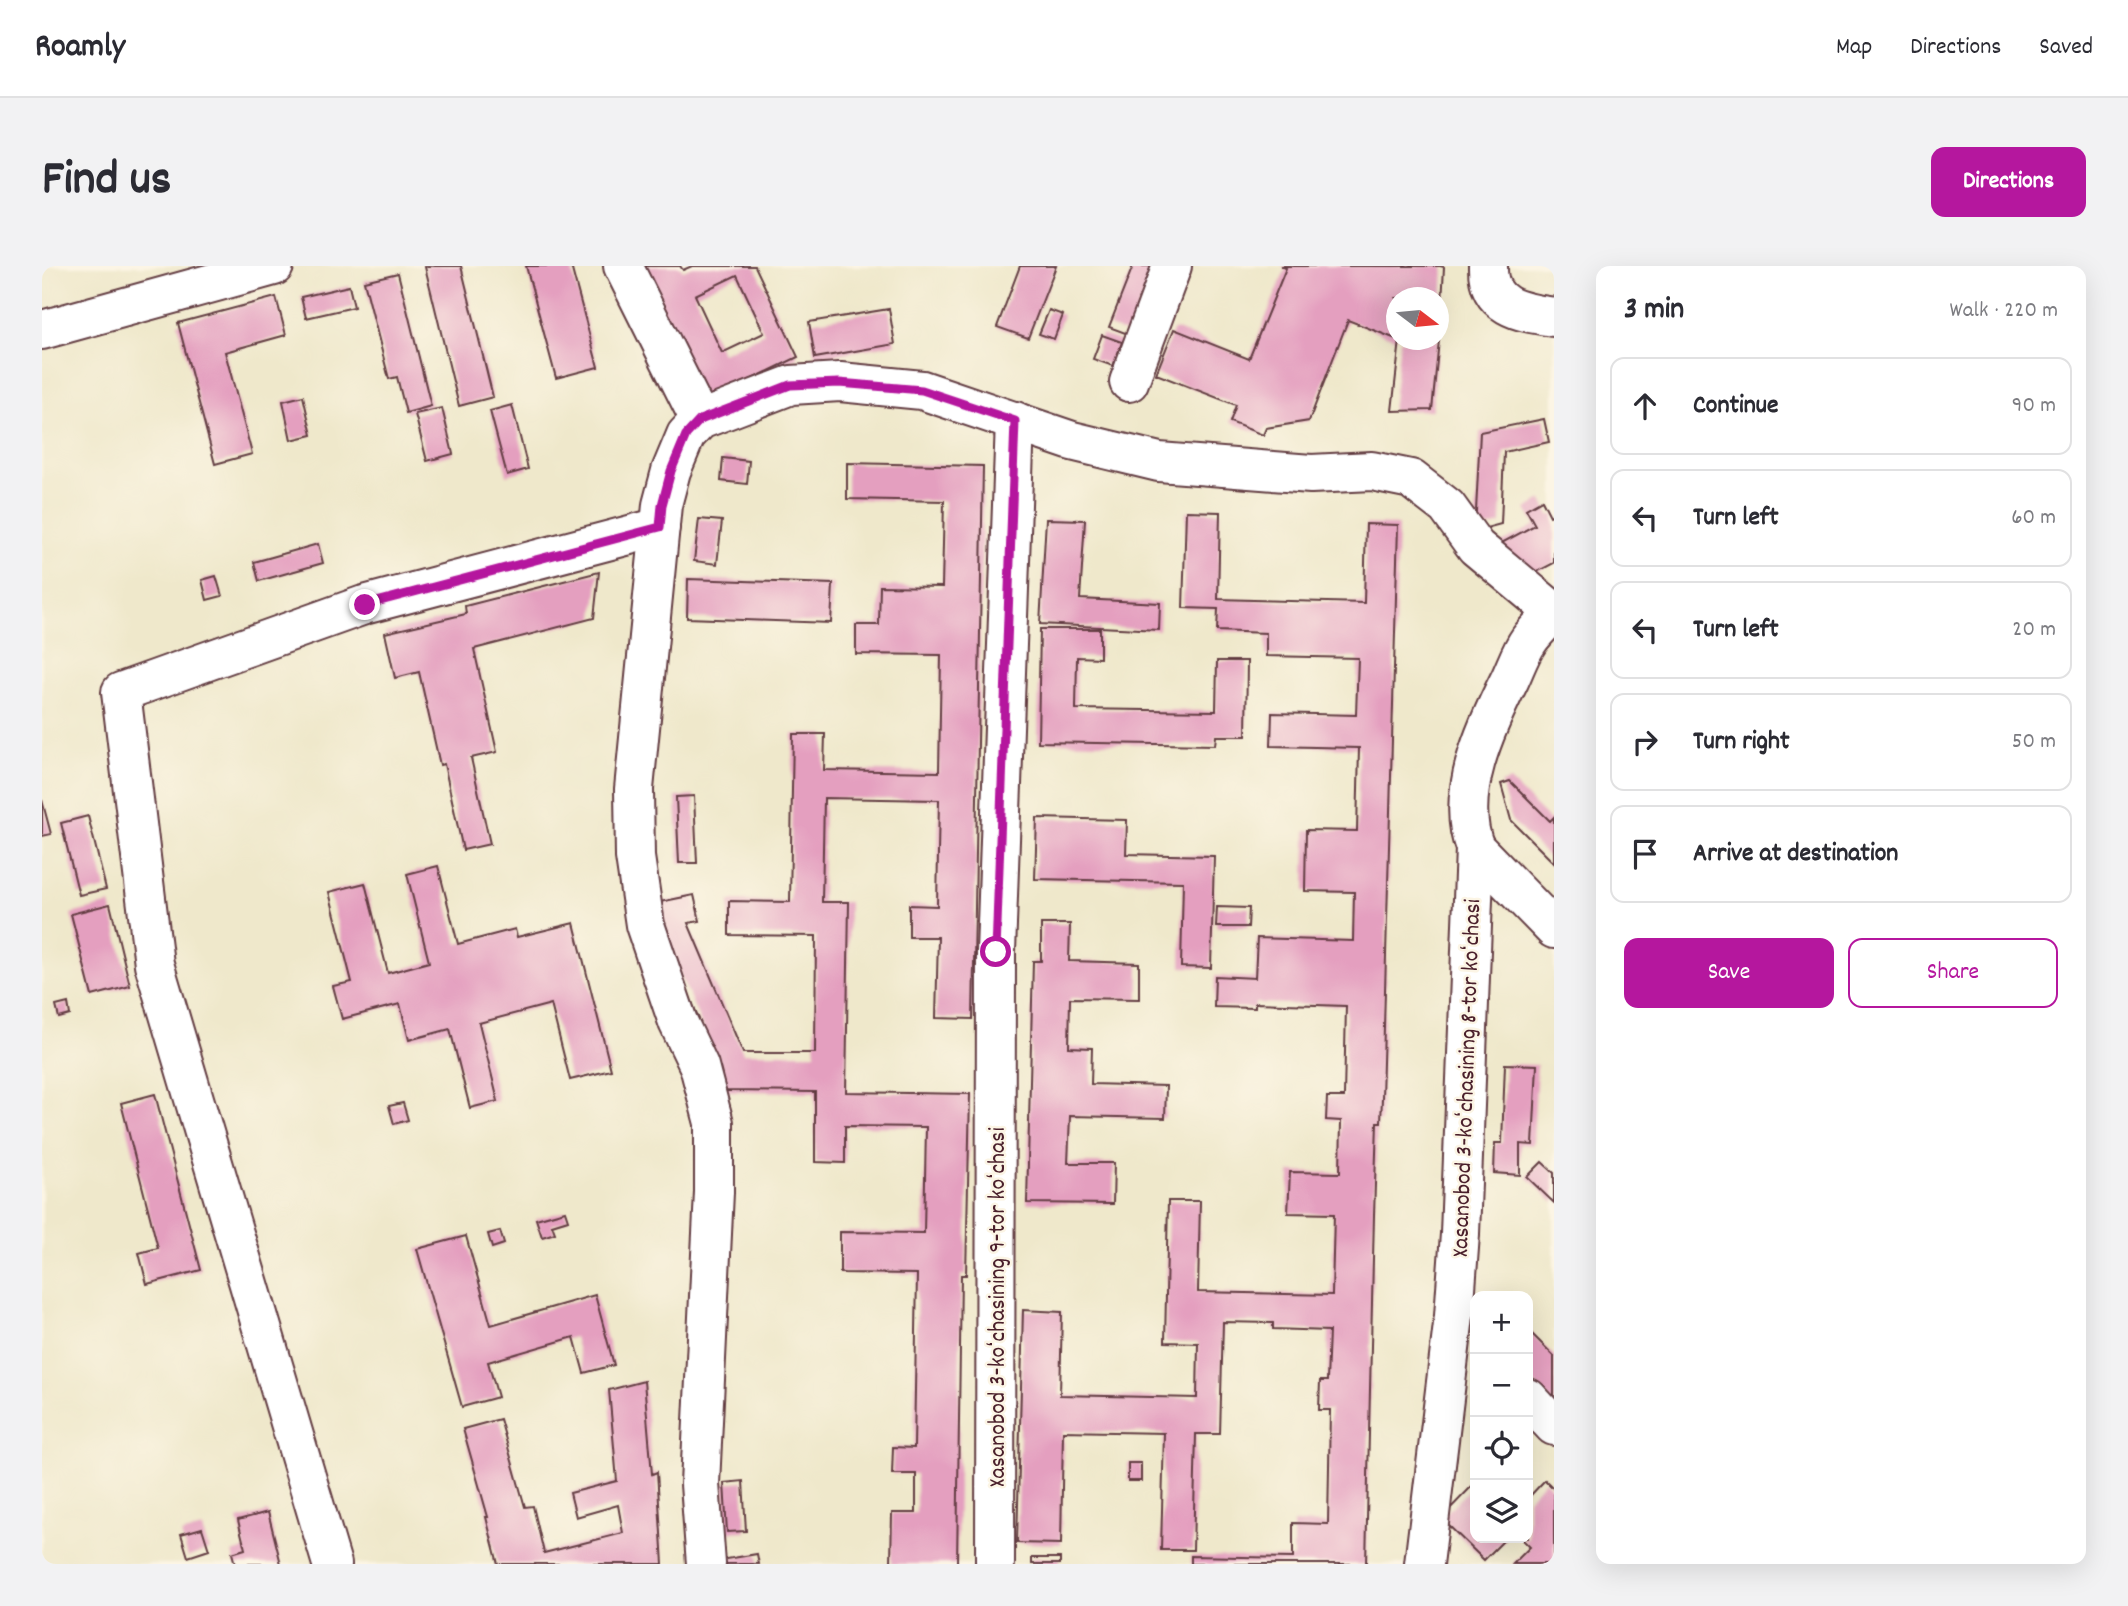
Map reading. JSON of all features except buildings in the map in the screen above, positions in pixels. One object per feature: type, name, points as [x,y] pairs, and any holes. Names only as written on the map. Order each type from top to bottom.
[{"type":"street","points":[[42,330],[274,266]]},
{"type":"street","points":[[623,266],[700,420]]},
{"type":"street","points":[[1129,382],[1172,266]]},
{"type":"street","points":[[1488,266],[1492,289],[1500,301],[1511,308],[1554,317]]},
{"type":"street","points":[[706,1564],[700,1484],[714,1192],[714,1124],[699,1066],[678,1022],[645,925],[635,857],[634,789],[662,505],[671,471],[686,435],[700,420],[790,385],[839,383],[922,390],[1072,441],[1159,462],[1311,474],[1372,471],[1412,479],[1447,507],[1476,547],[1554,612]]},
{"type":"street","name":"Xasanobod 3-koʻchasining 9-tor koʻchasi","points":[[995,1564],[996,952],[1015,421]]},
{"type":"street","points":[[332,1564],[154,964],[121,692],[365,605],[660,527]]},
{"type":"street","name":"Xasanobod 3-koʻchasining 8-tor koʻchasi","points":[[1424,1564],[1465,1328],[1460,1234],[1475,848],[1468,819],[1470,793],[1480,746],[1495,709],[1528,642],[1554,612]]},
{"type":"street","points":[[1475,848],[1554,929]]},
{"type":"street","points":[[1533,1403],[1554,1426]]},
{"type":"route","points":[[365,605],[660,527],[662,505],[671,471],[686,435],[700,420],[790,385],[839,383],[922,390],[1015,421],[996,952]]}]
